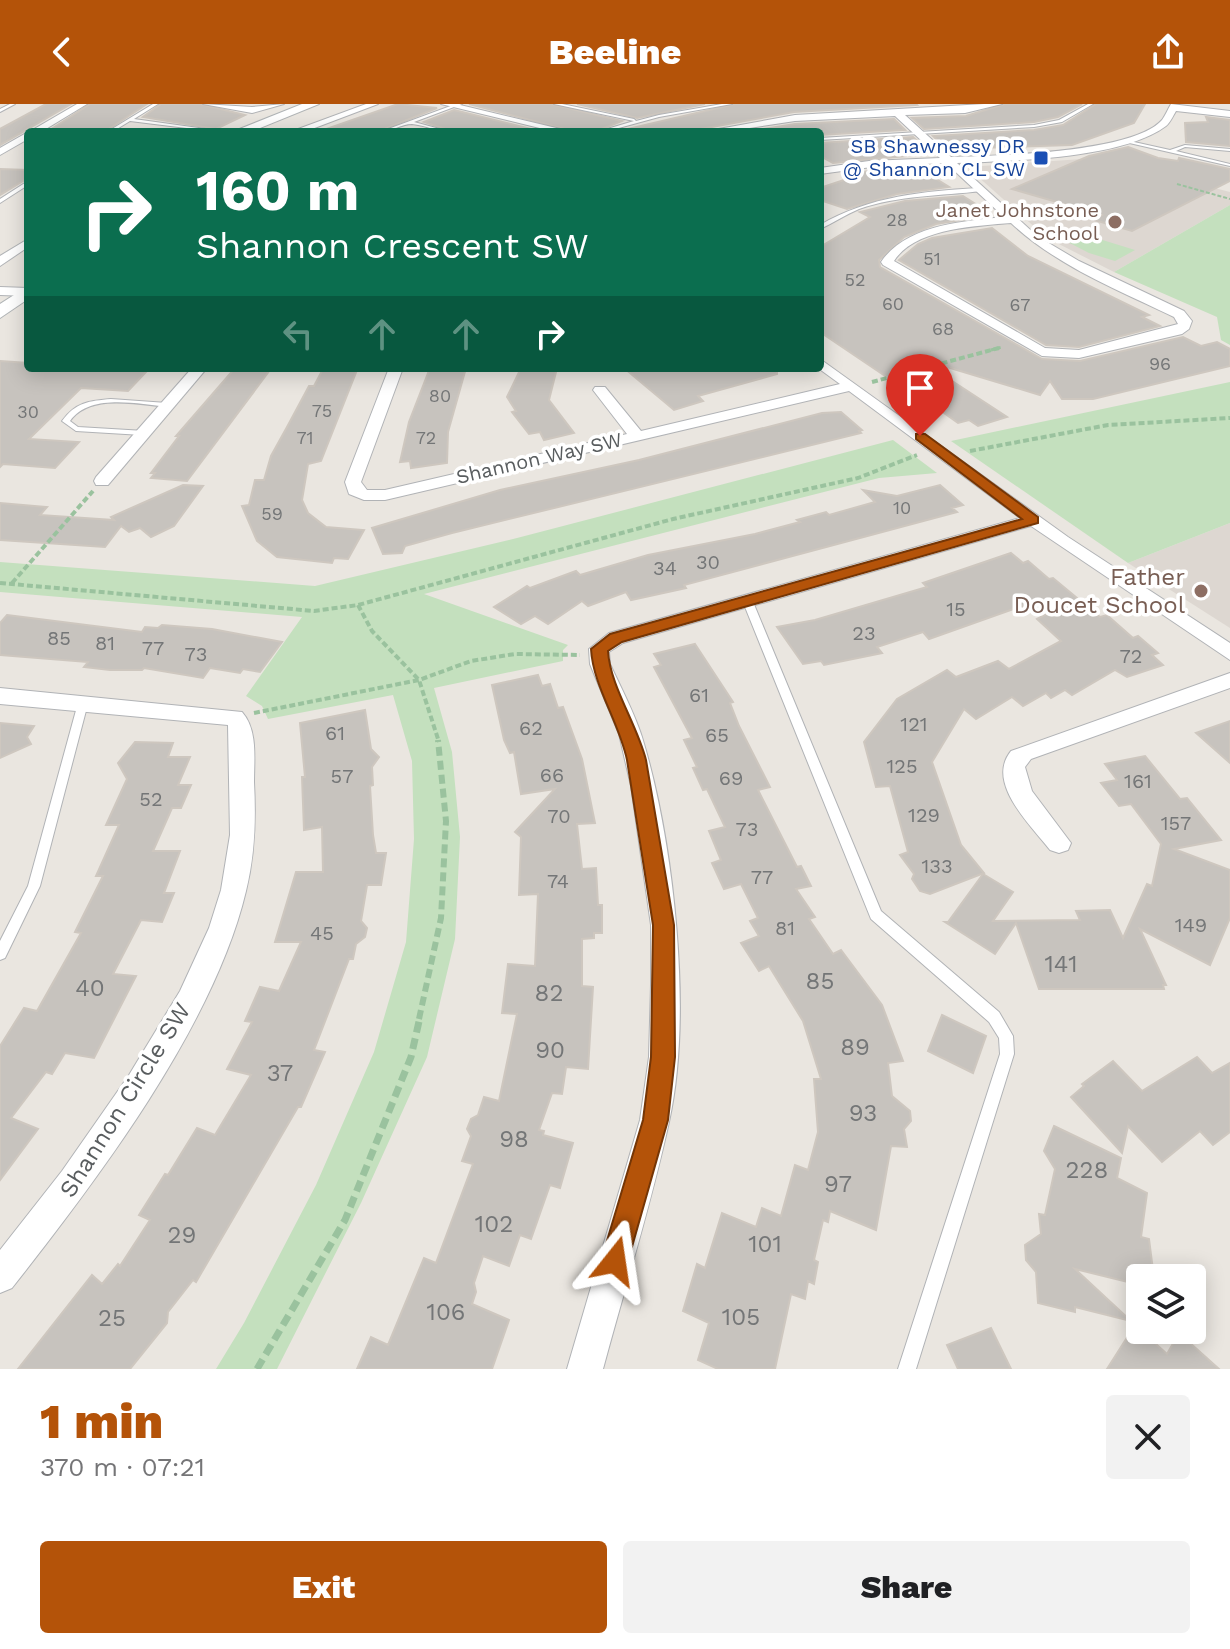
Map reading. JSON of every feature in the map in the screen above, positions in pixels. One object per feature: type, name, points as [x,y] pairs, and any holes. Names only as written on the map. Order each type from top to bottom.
[{"type":"main road","points":[[249,128],[313,104]]},
{"type":"main road","points":[[273,128],[336,104]]},
{"type":"main road","points":[[0,291],[24,293]]},
{"type":"main road","points":[[0,313],[24,295]]},
{"type":"main road","points":[[0,325],[24,295]]},
{"type":"street","points":[[41,128],[83,104]]},
{"type":"street","points":[[207,104],[252,110],[280,104]]},
{"type":"street","points":[[306,128],[374,104]]},
{"type":"street","points":[[730,128],[775,120],[965,110],[998,104]]},
{"type":"street","points":[[453,105],[551,128]]},
{"type":"street","points":[[824,170],[872,164],[1066,153],[1127,141],[1159,127],[1175,106],[1230,114]]},
{"type":"street","points":[[897,113],[1012,220],[1045,246],[1172,310],[1183,317],[1185,324],[1177,331],[1069,355],[1042,352],[894,269],[887,260],[908,244],[930,234],[960,226],[1012,220]]},
{"type":"street","points":[[0,152],[24,139]]},
{"type":"street","points":[[0,262],[24,245]]},
{"type":"street","points":[[824,366],[1033,520],[1230,653]]},
{"type":"street","points":[[102,481],[196,372]]},
{"type":"street","name":"Shannon Way SW","points":[[394,372],[353,482],[355,490],[364,495],[385,495],[852,386]]},
{"type":"street","points":[[600,390],[636,435]]},
{"type":"street","points":[[585,1369],[655,1120],[663,1057],[665,985],[664,925],[643,786],[630,734],[597,655],[603,644],[616,638],[1033,520]]},
{"type":"street","points":[[1059,843],[1017,786],[1012,772],[1014,763],[1023,753],[1230,680]]},
{"type":"street","points":[[0,696],[234,718]]},
{"type":"street","name":"Shannon Circle SW","points":[[0,1276],[60,1203],[117,1123],[159,1056],[195,989],[227,918],[239,871],[246,800],[241,726],[234,718]]},
{"type":"lane","points":[[0,111],[13,104]]},
{"type":"lane","points":[[116,128],[156,104]]},
{"type":"lane","points":[[556,104],[637,121]]},
{"type":"lane","points":[[613,128],[730,104]]},
{"type":"lane","points":[[824,139],[1034,126],[1060,121],[1091,104]]},
{"type":"lane","points":[[392,128],[453,105]]},
{"type":"lane","points":[[130,120],[195,128]]},
{"type":"lane","points":[[408,122],[433,128]]},
{"type":"lane","points":[[1127,141],[1230,165]]},
{"type":"lane","points":[[1171,151],[1185,146],[1230,150]]},
{"type":"lane","points":[[0,201],[24,186]]},
{"type":"lane","points":[[824,225],[858,207],[900,196],[980,190]]},
{"type":"lane","points":[[142,433],[76,429],[68,425],[67,417],[76,409],[101,401],[167,405]]},
{"type":"lane","points":[[748,602],[876,915],[994,1017],[1006,1036],[1007,1054],[907,1369]]},
{"type":"lane","points":[[0,954],[34,886],[83,703]]},
{"type":"path","points":[[1177,184],[1230,199]]},
{"type":"path","points":[[852,386],[1020,342]]},
{"type":"path","points":[[0,583],[314,611],[358,605],[673,519],[858,478],[917,455],[998,448],[1046,435],[1108,425],[1230,418]]},
{"type":"path","points":[[11,584],[102,481]]},
{"type":"path","points":[[257,1369],[345,1220],[411,1057],[441,918],[446,821],[438,735],[419,680],[372,631],[358,605]]},
{"type":"path","points":[[234,718],[419,680],[471,661],[515,654],[597,655]]},
{"type":"shaded area","name":"Janet Johnstone School","points":[[1097,158],[1230,192],[1230,205],[1114,272],[1047,238],[967,167]]},
{"type":"shaded area","name":"Father Doucet School","points":[[1230,523],[1230,628],[1128,563]]},
{"type":"green space","points":[[1230,205],[1230,345],[1221,340],[1217,317],[1114,272]]},
{"type":"green space","points":[[1070,230],[1135,250],[1115,261],[1089,253],[1058,237]]},
{"type":"green space","points":[[1230,382],[1230,523],[1128,563],[951,441]]},
{"type":"green space","points":[[893,440],[937,473],[879,478],[424,594],[568,645],[563,650],[563,661],[434,688],[452,752],[460,837],[455,939],[427,1057],[361,1203],[277,1369],[216,1369],[244,1323],[316,1185],[374,1052],[406,942],[414,839],[412,761],[393,695],[268,719],[262,706],[246,696],[302,617],[0,592],[0,562],[315,586],[517,538]]},
{"type":"building","points":[[46,104],[71,104],[29,128],[24,128],[24,131],[0,145],[0,129]]},
{"type":"building","points":[[90,104],[147,104],[110,128],[53,128]]},
{"type":"building","points":[[161,104],[200,104],[245,115],[218,128],[143,117]]},
{"type":"building","points":[[398,104],[437,108],[387,128],[329,128]]},
{"type":"building","points":[[469,104],[551,104],[622,121],[604,128],[561,128]]},
{"type":"building","points":[[577,104],[705,104],[637,118]]},
{"type":"building","points":[[735,104],[917,105],[794,112],[706,128],[632,128]]},
{"type":"building","points":[[1005,104],[1082,104],[1058,117],[1034,122],[924,129],[912,118],[966,116]]},
{"type":"building","points":[[1096,104],[1145,104],[1134,123],[1072,145],[947,149],[933,136],[1034,130],[1063,125]]},
{"type":"building","points":[[454,110],[527,128],[442,128],[424,122]]},
{"type":"building","points":[[1206,117],[1230,120],[1230,146],[1186,142],[1185,123],[1208,122]]},
{"type":"building","points":[[894,119],[905,130],[824,135],[824,128],[770,128]]},
{"type":"building","points":[[913,137],[927,150],[908,151],[906,156],[833,163],[824,158],[824,143]]},
{"type":"building","points":[[1128,147],[1158,158],[1178,161],[1179,158],[1230,169],[1230,181],[1132,231],[1094,220],[1102,215],[1012,189],[1089,156]]},
{"type":"building","points":[[917,167],[949,187],[897,194],[847,209],[824,201],[824,187],[856,176],[850,173]]},
{"type":"building","points":[[0,169],[24,170],[24,180],[0,195]]},
{"type":"building","points":[[963,196],[982,208],[973,209],[979,217],[936,224],[904,237],[879,260],[880,267],[1042,359],[1080,361],[1183,337],[1201,346],[1217,342],[1230,349],[1230,366],[1093,399],[1062,399],[1050,381],[1040,395],[917,358],[1007,417],[978,426],[969,420],[958,423],[824,335],[824,245],[870,217],[860,212],[905,201]]},
{"type":"building","points":[[992,228],[1028,256],[1149,315],[1142,317],[1160,326],[1079,347],[1046,345],[899,260],[918,244],[932,238]]},
{"type":"building","points":[[0,361],[24,363],[24,372],[146,372],[128,391],[81,388],[29,439],[79,442],[55,468],[3,464],[0,467]]},
{"type":"building","points":[[232,372],[269,372],[187,481],[151,478],[155,473],[151,473],[179,436],[176,436]]},
{"type":"building","points":[[321,372],[356,372],[321,461],[308,464],[302,500],[308,513],[326,527],[364,530],[348,559],[334,558],[332,563],[277,557],[257,541],[242,506],[249,505],[255,480],[264,480],[271,456],[309,386],[314,386]]},
{"type":"building","points":[[428,372],[465,372],[448,432],[447,463],[411,468],[410,461],[400,462],[409,422]]},
{"type":"building","points":[[519,372],[556,372],[549,400],[574,433],[544,440],[540,432],[529,434],[512,412],[516,411],[507,397]]},
{"type":"building","points":[[629,372],[777,372],[698,396],[703,401],[674,410]]},
{"type":"building","points":[[841,412],[862,430],[859,431],[861,433],[452,533],[405,546],[402,553],[383,554],[372,528],[500,490],[639,460],[822,413]]},
{"type":"building","points":[[183,485],[203,486],[174,526],[151,537],[140,528],[129,532],[121,526],[105,547],[0,540],[0,503],[47,507],[40,515],[114,520],[111,517]]},
{"type":"building","points":[[940,485],[963,505],[952,508],[957,512],[684,585],[686,588],[631,600],[626,592],[588,606],[582,601],[548,624],[535,616],[521,624],[494,607],[527,586],[530,588],[576,571],[580,575],[648,555],[755,534],[826,512],[829,515],[875,502],[863,490],[897,496]]},
{"type":"building","points":[[1011,553],[1023,563],[1028,561],[1049,579],[1053,578],[1100,617],[1107,615],[1133,638],[1138,636],[1158,653],[1152,655],[1163,665],[1127,677],[1115,670],[1072,695],[1065,690],[1051,698],[1046,693],[1023,706],[1012,697],[976,719],[964,709],[932,762],[961,845],[984,873],[930,894],[920,891],[912,879],[914,874],[900,855],[908,852],[890,786],[876,787],[864,742],[897,699],[947,670],[956,677],[998,661],[1009,669],[1061,641],[1037,619],[1050,612],[1046,602],[1025,609],[1022,606],[929,639],[923,632],[877,647],[882,653],[824,665],[821,661],[803,664],[777,627],[815,620],[927,587],[923,583]]},
{"type":"building","points":[[7,615],[142,632],[145,627],[158,628],[162,625],[212,629],[282,642],[260,672],[243,669],[240,673],[210,668],[203,678],[144,668],[110,670],[84,667],[88,662],[0,655],[0,623]]},
{"type":"building","points":[[695,644],[733,702],[730,703],[739,726],[770,787],[758,790],[797,867],[801,866],[811,886],[796,889],[815,917],[809,919],[833,954],[841,950],[882,1005],[903,1061],[888,1063],[892,1096],[910,1111],[911,1121],[904,1129],[907,1147],[891,1146],[876,1230],[830,1211],[828,1222],[823,1220],[814,1260],[818,1262],[814,1284],[808,1281],[805,1299],[791,1294],[775,1369],[718,1369],[698,1360],[709,1323],[683,1311],[697,1264],[705,1268],[722,1213],[756,1227],[762,1208],[781,1216],[795,1165],[808,1170],[818,1132],[814,1079],[821,1079],[803,1021],[769,966],[759,971],[741,943],[759,936],[750,921],[758,918],[741,884],[724,889],[712,863],[721,860],[709,831],[725,827],[693,768],[697,767],[684,740],[692,738],[654,667],[661,665],[654,654]]},
{"type":"building","points":[[538,675],[542,686],[550,684],[558,708],[563,707],[582,759],[595,823],[577,824],[582,869],[596,868],[598,905],[602,905],[602,933],[594,933],[594,938],[582,939],[582,986],[593,987],[588,1069],[566,1067],[562,1094],[552,1093],[539,1130],[544,1131],[543,1135],[573,1143],[560,1188],[550,1185],[531,1239],[520,1235],[509,1266],[483,1256],[474,1283],[476,1292],[472,1304],[509,1320],[492,1369],[357,1369],[371,1337],[388,1345],[424,1258],[436,1263],[473,1164],[462,1161],[471,1136],[467,1129],[471,1119],[478,1115],[484,1097],[499,1101],[517,1014],[502,1013],[508,964],[535,966],[538,894],[519,895],[521,837],[515,832],[555,789],[521,794],[514,752],[510,753],[504,740],[492,685]]},
{"type":"building","points":[[365,710],[371,749],[379,757],[372,767],[373,785],[370,786],[376,853],[386,853],[381,885],[367,885],[361,921],[367,928],[365,937],[356,944],[353,959],[349,959],[314,1050],[325,1052],[301,1107],[298,1107],[196,1282],[193,1280],[168,1312],[167,1323],[130,1369],[18,1369],[92,1275],[102,1284],[118,1264],[120,1266],[150,1220],[139,1215],[165,1174],[168,1175],[197,1128],[215,1135],[251,1075],[227,1069],[252,1022],[245,1021],[260,987],[279,991],[301,942],[275,942],[296,872],[323,872],[322,827],[304,830],[302,777],[305,777],[300,723]]},
{"type":"building","points":[[1230,721],[1230,763],[1196,733]]},
{"type":"building","points":[[0,723],[34,726],[27,737],[31,744],[0,758]]},
{"type":"building","points":[[135,742],[173,743],[168,757],[190,757],[178,785],[191,785],[181,808],[172,808],[153,851],[180,851],[164,893],[174,893],[162,922],[141,920],[113,974],[136,976],[94,1058],[65,1053],[52,1074],[46,1072],[11,1118],[38,1129],[0,1180],[0,1046],[24,1008],[37,1011],[81,933],[75,932],[103,876],[96,876],[119,825],[106,825],[127,779],[118,763]]},
{"type":"building","points":[[1145,756],[1180,799],[1187,798],[1221,840],[1174,849],[1230,870],[1230,918],[1210,965],[1140,929],[1166,985],[1163,985],[1164,989],[1039,989],[1016,923],[995,954],[945,922],[983,874],[1013,892],[993,921],[1080,920],[1076,911],[1110,910],[1123,938],[1147,884],[1152,886],[1161,844],[1131,804],[1119,806],[1101,783],[1117,780],[1105,764]]},
{"type":"building","points":[[942,1015],[986,1036],[973,1073],[928,1051]]},
{"type":"building","points":[[1197,1057],[1212,1073],[1230,1063],[1230,1132],[1213,1145],[1200,1131],[1162,1162],[1128,1126],[1122,1153],[1071,1097],[1084,1086],[1082,1084],[1113,1061],[1142,1091]]},
{"type":"building","points":[[1054,1126],[1121,1158],[1117,1178],[1147,1193],[1141,1237],[1149,1239],[1152,1264],[1126,1264],[1126,1282],[1075,1269],[1126,1316],[1126,1320],[1075,1307],[1075,1312],[1038,1303],[1036,1272],[1026,1260],[1025,1245],[1041,1234],[1039,1214],[1045,1215],[1055,1169],[1044,1151]]},
{"type":"building","points":[[991,1328],[1011,1369],[958,1369],[947,1345]]},
{"type":"building","points":[[1126,1339],[1126,1344],[1156,1344],[1167,1354],[1173,1344],[1191,1344],[1219,1369],[1107,1369]]},
{"type":"place","name":"SB Shawnessy DR @ Shannon CL SW","points":[[1041,158]]},
{"type":"place","name":"Janet Johnstone School","points":[[1115,222]]},
{"type":"place","name":"Father Doucet School","points":[[1201,591]]},
{"type":"route","points":[[615,1261],[655,1120],[663,1057],[664,925],[637,760],[630,734],[600,664],[599,649],[616,638],[1033,520],[920,436]]}]
